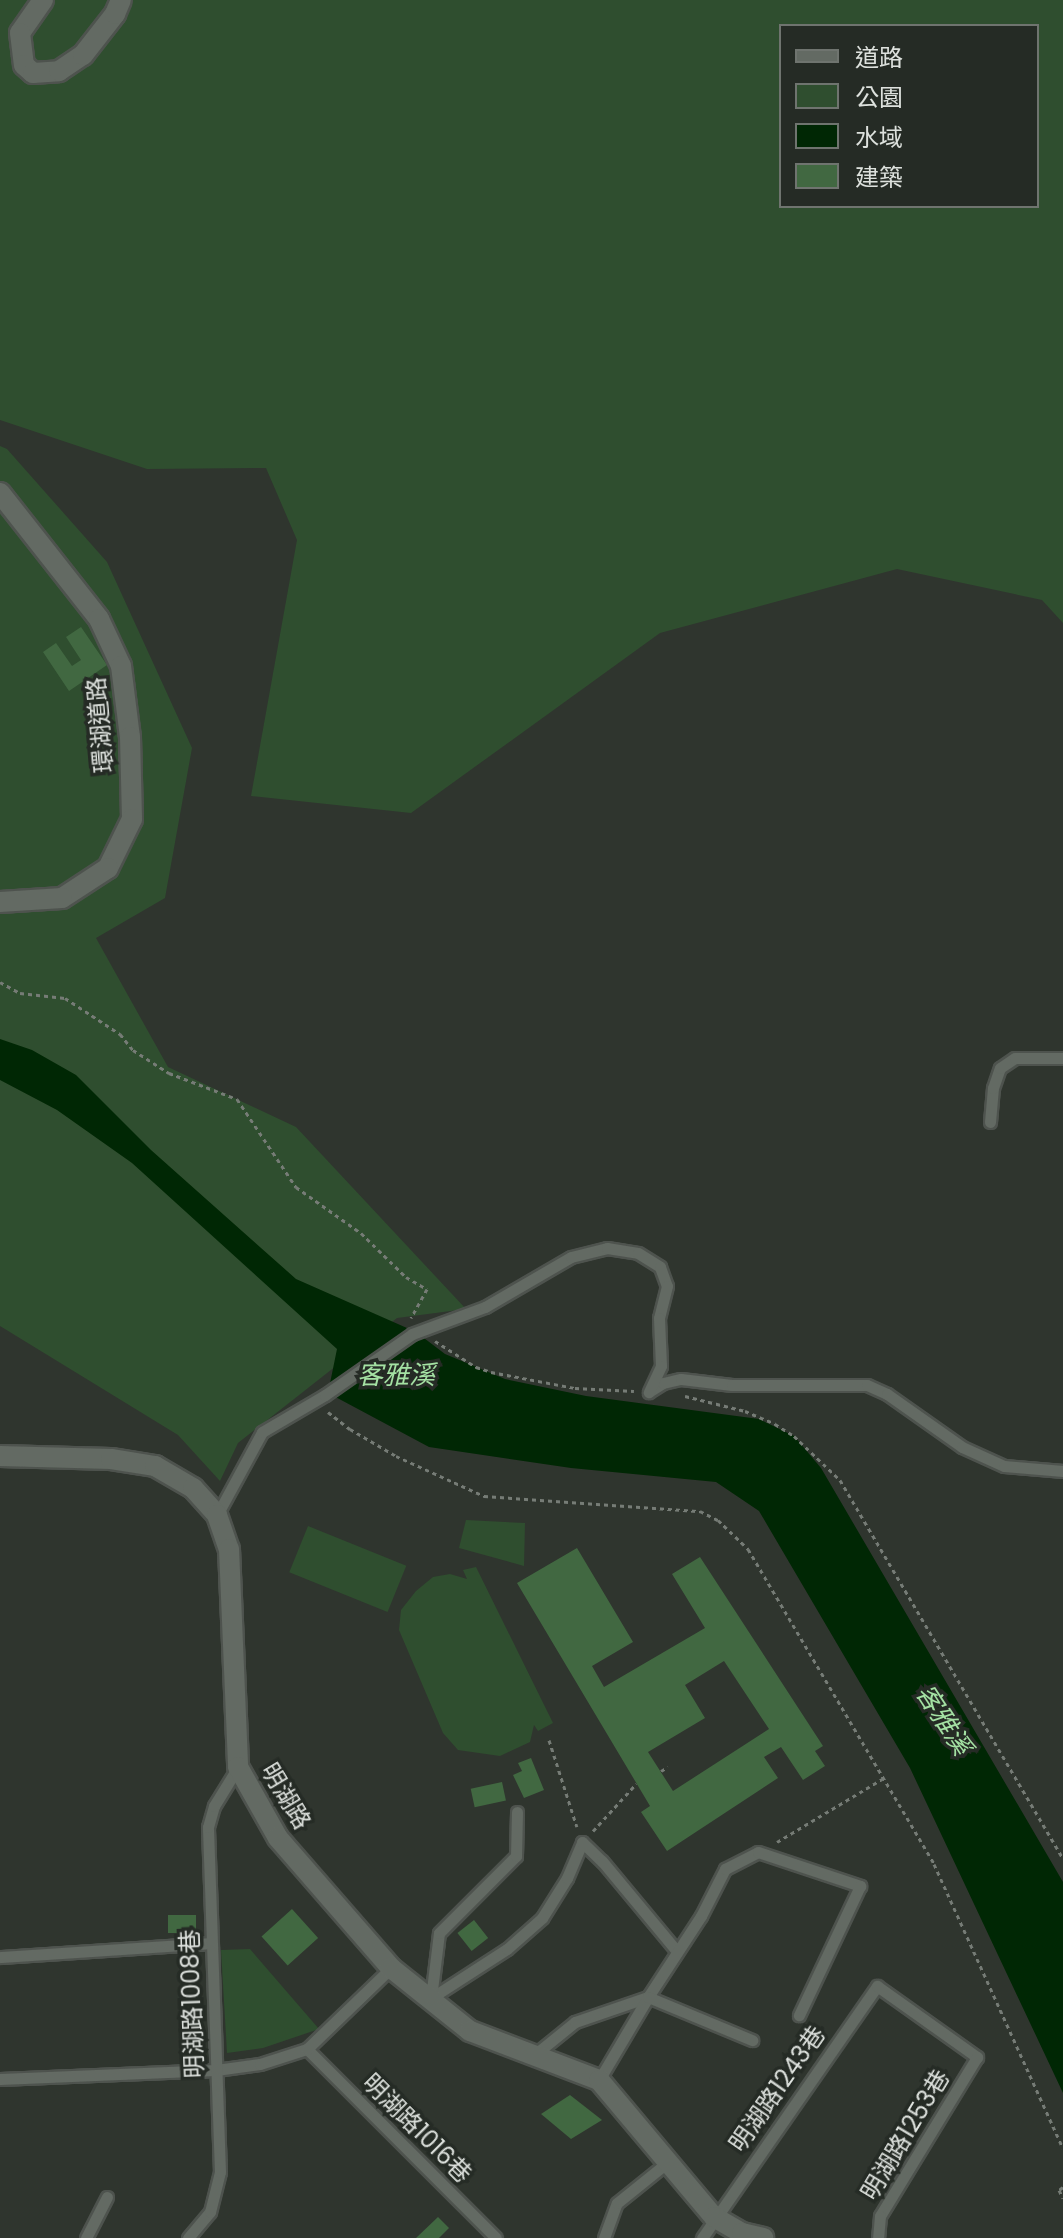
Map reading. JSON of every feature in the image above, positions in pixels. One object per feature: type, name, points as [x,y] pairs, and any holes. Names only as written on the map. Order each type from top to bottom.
[{"type":"street","points":[[43,0],[20,33],[24,65],[33,73],[59,71],[83,55],[115,14],[121,0]]},
{"type":"street","name":"環湖道路","points":[[0,493],[99,619],[121,666],[130,737],[132,819],[108,868],[62,898],[0,902]]},
{"type":"street","name":"明湖路","points":[[0,1456],[111,1459],[155,1466],[193,1488],[217,1515],[229,1549],[238,1767],[278,1838],[391,1968],[470,2031],[599,2080],[714,2217],[742,2233],[763,2238]]},
{"type":"lane","points":[[990,1122],[993,1088],[1000,1068],[1015,1058],[1063,1058]]},
{"type":"lane","points":[[217,1515],[262,1432],[322,1397],[417,1333],[497,1301],[571,1257],[607,1248],[638,1253],[660,1267],[667,1286],[659,1318],[661,1366],[649,1392]]},
{"type":"lane","points":[[649,1392],[663,1383],[681,1379],[732,1385],[867,1385],[962,1447],[1004,1466],[1063,1471]]},
{"type":"lane","name":"明湖路1008巷","points":[[188,2238],[210,2212],[220,2172],[208,1827],[214,1806],[238,1767]]},
{"type":"lane","points":[[431,1998],[439,1933],[516,1856],[517,1812]]},
{"type":"lane","points":[[431,1998],[507,1949],[542,1918],[567,1878],[582,1842],[602,1861],[676,1950]]},
{"type":"lane","points":[[599,2080],[676,1950],[701,1916],[725,1869],[758,1852],[860,1886],[799,2015]]},
{"type":"lane","points":[[0,1957],[211,1943]]},
{"type":"lane","points":[[0,2079],[216,2070],[260,2064],[307,2049],[391,1968]]},
{"type":"lane","name":"明湖路1253巷","points":[[877,1986],[977,2057],[880,2216],[878,2238]]},
{"type":"lane","name":"明湖路1243巷","points":[[702,2238],[877,1986]]},
{"type":"lane","points":[[533,2057],[575,2022],[648,1997],[752,2040]]},
{"type":"lane","name":"明湖路1016巷","points":[[307,2049],[496,2238]]},
{"type":"lane","points":[[604,2238],[617,2203],[670,2161]]},
{"type":"lane","points":[[86,2238],[107,2197]]},
{"type":"path","points":[[0,982],[20,993],[65,998],[120,1034],[133,1050],[169,1073],[237,1099],[296,1187],[361,1233],[406,1277],[427,1289],[411,1316],[417,1333],[448,1351],[491,1372],[575,1388],[649,1392],[711,1401],[775,1424],[794,1436],[840,1480],[1063,1858]]},
{"type":"path","points":[[322,1397],[330,1414],[350,1429],[396,1456],[484,1496],[700,1511],[718,1520],[748,1549],[934,1864],[1063,2148]]},
{"type":"path","points":[[549,1740],[582,1842],[636,1784]]},
{"type":"path","points":[[661,1771],[668,1767]]},
{"type":"path","points":[[769,1856],[776,1843],[884,1778]]},
{"type":"path","points":[[1063,2187],[1059,2190],[1063,2198]]},
{"type":"green space","points":[[0,0],[1063,0],[1063,623],[1042,600],[897,569],[660,633],[411,813],[251,796],[297,540],[266,468],[147,469],[0,420]]},
{"type":"green space","points":[[0,446],[7,449],[107,562],[192,748],[165,898],[96,938],[168,1067],[296,1127],[466,1309],[397,1318],[238,1443],[220,1481],[178,1435],[0,1326]]},
{"type":"green space","points":[[466,1520],[525,1523],[524,1566],[459,1548]]},
{"type":"green space","points":[[308,1526],[406,1566],[388,1612],[289,1572]]},
{"type":"green space","points":[[476,1567],[553,1723],[538,1731],[534,1725],[530,1742],[500,1756],[458,1750],[443,1733],[399,1630],[401,1610],[416,1591],[433,1577],[450,1574],[467,1579],[463,1570]]},
{"type":"green space","points":[[250,1949],[319,2029],[263,2048],[227,2053],[221,1950]]},
{"type":"water","name":"客雅溪","points":[[0,1039],[32,1050],[76,1075],[151,1150],[296,1279],[416,1332],[445,1354],[505,1379],[586,1396],[759,1419],[794,1436],[821,1468],[1063,1882],[1063,2093],[910,1768],[759,1511],[716,1482],[571,1468],[429,1447],[328,1393],[337,1349],[132,1163],[57,1110],[0,1080]]},
{"type":"building","points":[[81,627],[107,665],[69,691],[43,652],[56,643],[72,666],[81,660],[66,637]]},
{"type":"building","points":[[577,1548],[633,1642],[592,1666],[604,1687],[705,1628],[672,1574],[700,1557],[823,1746],[815,1751],[825,1766],[803,1780],[781,1747],[764,1757],[778,1778],[667,1851],[641,1812],[650,1806],[517,1583]],"holes":[[[724,1661],[769,1729],[673,1791],[648,1752],[705,1718],[685,1685]]]},
{"type":"building","points":[[531,1758],[544,1790],[524,1798],[513,1775],[522,1771],[518,1763]]},
{"type":"building","points":[[502,1782],[506,1801],[475,1807],[471,1789]]},
{"type":"building","points":[[292,1909],[318,1938],[288,1965],[262,1936]]},
{"type":"building","points":[[168,1915],[196,1915],[196,1933],[168,1933]]},
{"type":"building","points":[[474,1920],[488,1938],[472,1951],[457,1933]]},
{"type":"building","points":[[570,2095],[602,2120],[571,2139],[541,2114]]},
{"type":"building","points":[[438,2217],[449,2228],[439,2238],[416,2238]]}]
